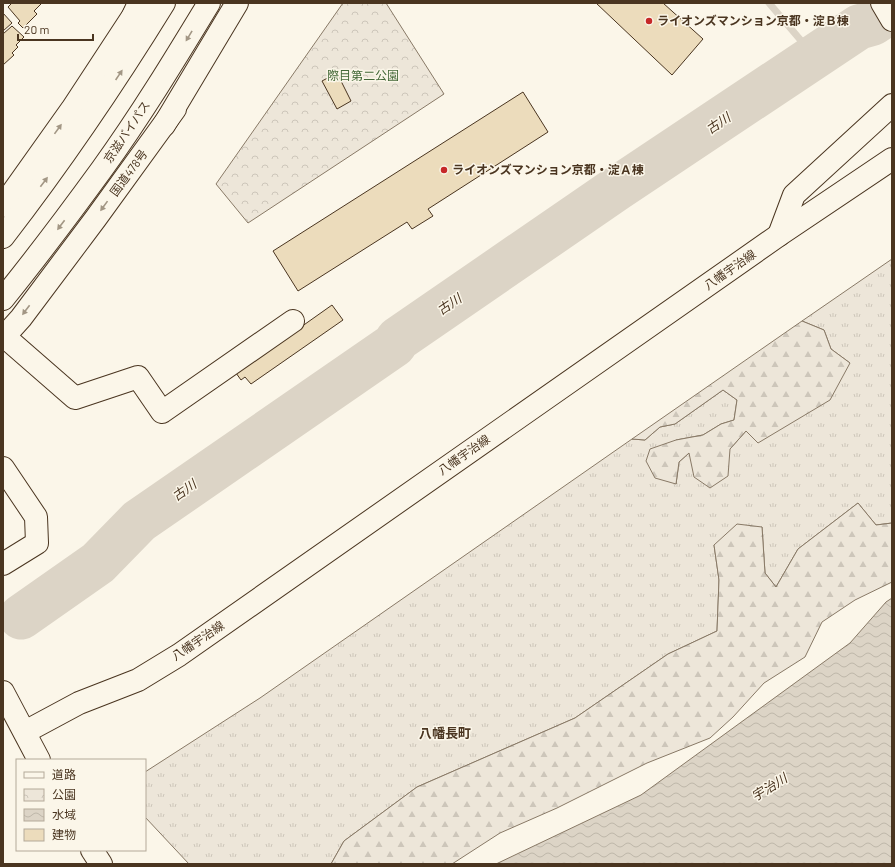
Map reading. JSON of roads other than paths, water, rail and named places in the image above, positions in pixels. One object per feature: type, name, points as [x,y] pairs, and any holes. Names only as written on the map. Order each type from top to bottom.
[{"type":"main road","points":[[4,236],[71,147],[132,56],[164,3]]},
{"type":"main road","name":"京滋バイパス","points":[[3,299],[37,257],[103,168],[167,72],[209,3]]},
{"type":"main road","points":[[164,125],[237,3]]},
{"type":"main road","name":"国道478号","points":[[4,338],[164,125],[248,3]]},
{"type":"main road","points":[[882,3],[892,20]]},
{"type":"main road","points":[[3,206],[72,109],[138,7]]},
{"type":"main road","points":[[779,235],[794,195],[892,105]]},
{"type":"main road","name":"八幡宇治線","points":[[25,732],[79,703],[138,680],[179,655],[779,235],[892,159]]},
{"type":"main road","points":[[4,338],[75,398],[138,377],[162,412],[293,321]]},
{"type":"main road","points":[[3,468],[36,517],[37,543],[3,564]]},
{"type":"main road","points":[[3,692],[38,759]]},
{"type":"main road","points":[[93,851],[101,864]]},
{"type":"water","name":"宇治川","points":[[892,598],[892,864],[496,864],[641,795],[850,643],[886,602]]},
{"type":"waterway","points":[[769,3],[815,57]]},
{"type":"waterway","name":"古川","points":[[21,617],[98,563],[139,521],[394,345],[398,339],[616,189],[859,27],[873,23],[892,10]]},
{"type":"place","name":"ライオンズマンション京都・淀Ｂ棟","points":[[649,21]]},
{"type":"place","name":"ライオンズマンション京都・淀Ａ棟","points":[[444,170]]},
{"type":"district","name":"八幡長町","points":[[445,733]]},
{"type":"park label","name":"際目第二公園","points":[[363,76]]}]
